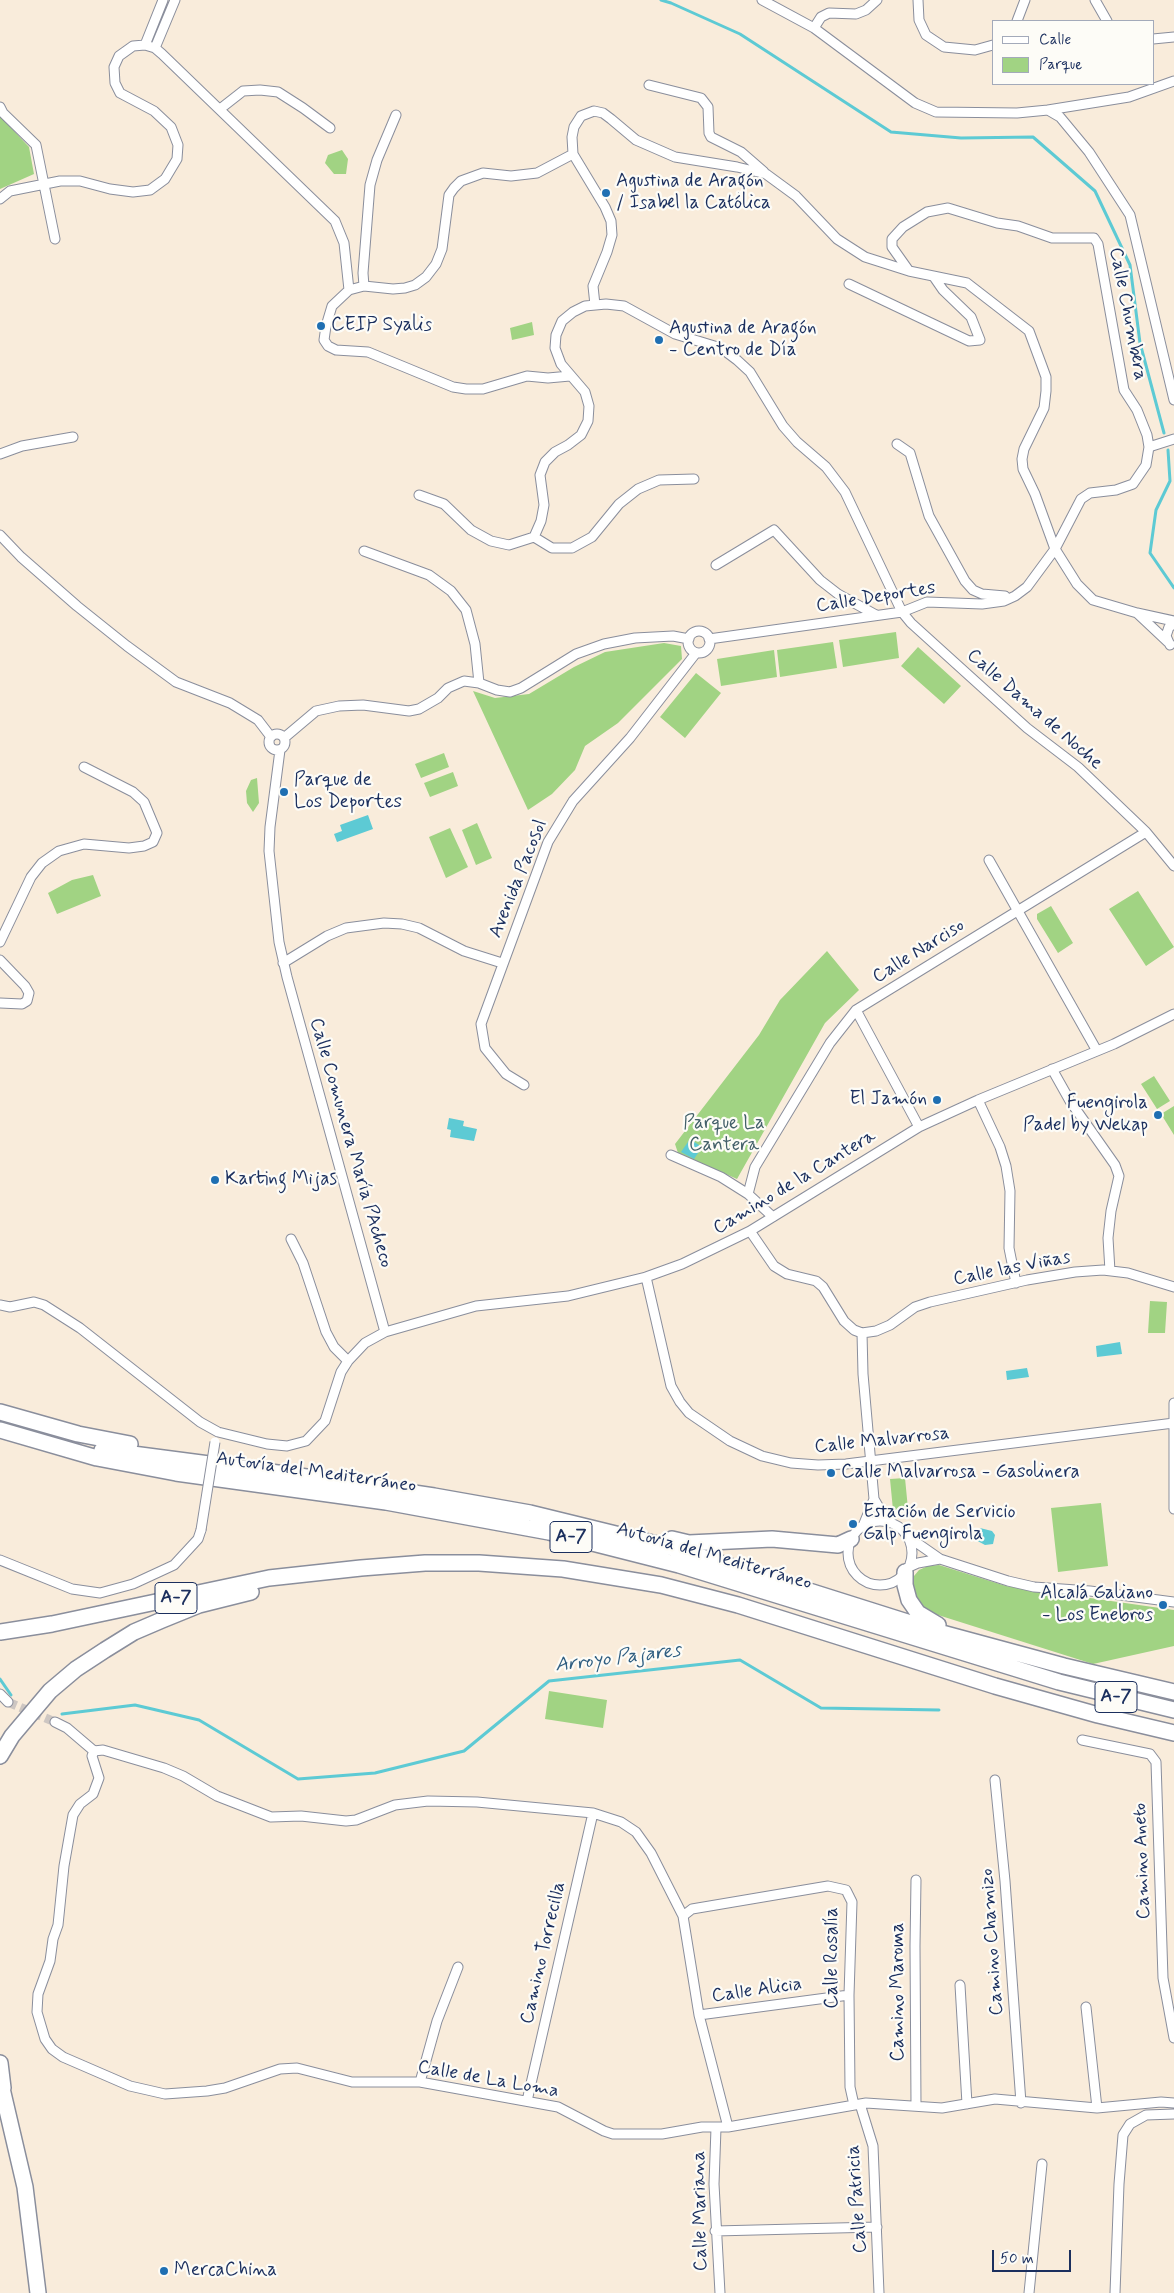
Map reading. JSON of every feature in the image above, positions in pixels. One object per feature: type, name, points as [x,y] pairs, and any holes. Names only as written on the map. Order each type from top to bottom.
[{"type":"highway","points":[[0,1412],[78,1434],[160,1450],[187,1460]]},
{"type":"highway","name":"Autovía del Mediterráneo","points":[[0,1430],[97,1458],[176,1473],[395,1503],[549,1532],[679,1565],[1059,1682],[1174,1710]]},
{"type":"highway","points":[[70,1450],[98,1450],[187,1460],[434,1496],[530,1513],[622,1535],[739,1568],[942,1633],[993,1645],[1064,1666],[1174,1692]]},
{"type":"highway","points":[[622,1535],[646,1534],[689,1543],[772,1539],[838,1545],[851,1539]]},
{"type":"highway","name":"A-7","points":[[0,1632],[52,1624],[269,1578],[425,1563],[563,1569],[661,1585],[738,1605],[995,1686],[1098,1715],[1174,1733]]},
{"type":"highway","points":[[906,1570],[905,1585],[909,1600],[918,1613],[930,1622],[993,1645]]},
{"type":"highway","points":[[0,1756],[12,1736],[50,1691],[76,1669],[112,1645],[134,1632],[199,1605],[270,1586],[299,1576]]},
{"type":"highway","points":[[0,2063],[2,2084],[25,2187],[38,2293]]},
{"type":"street","points":[[145,45],[164,0]]},
{"type":"street","points":[[156,48],[174,0]]},
{"type":"street","points":[[762,0],[779,4],[914,103],[936,112],[1017,113],[1048,110],[1129,97],[1174,81]]},
{"type":"street","points":[[814,28],[821,18],[828,13],[856,14],[866,10],[877,0]]},
{"type":"street","points":[[918,0],[919,20],[926,35],[944,46],[975,50],[992,45]]},
{"type":"street","points":[[1017,20],[1025,0]]},
{"type":"street","points":[[1095,0],[1107,20]]},
{"type":"street","points":[[1154,39],[1174,37]]},
{"type":"street","points":[[0,199],[10,191],[44,183],[80,181],[110,189],[133,192],[150,190],[165,178],[177,159],[178,145],[171,127],[154,111],[120,93],[115,83],[114,67],[119,56],[133,46],[145,45],[156,48],[335,221],[344,243],[349,290]]},
{"type":"street","points":[[648,85],[701,98],[708,107],[708,133],[711,137],[741,152],[766,174],[796,196],[837,238],[865,256],[909,271],[967,283],[1028,331],[1046,377],[1046,391],[1044,408],[1024,449],[1023,469],[1035,494],[1055,549],[1077,584],[1092,600],[1174,622]]},
{"type":"street","points":[[220,109],[243,91],[278,92],[330,128]]},
{"type":"street","points":[[0,108],[36,145],[55,239]]},
{"type":"street","name":"Calle Chumbera","points":[[1048,110],[1060,117],[1078,138],[1130,215],[1174,400]]},
{"type":"street","points":[[534,538],[542,521],[544,505],[540,475],[545,462],[555,452],[568,446],[581,435],[588,421],[589,406],[585,392],[561,364],[555,348],[556,335],[562,321],[573,312],[585,306],[595,305],[593,286],[612,235],[611,221],[605,207],[573,154],[574,128],[581,116],[594,111],[602,113],[636,140],[675,157],[737,166],[766,174]]},
{"type":"street","points":[[364,286],[363,272],[370,185],[377,160],[396,115]]},
{"type":"street","points":[[737,166],[741,152]]},
{"type":"street","points":[[570,376],[548,378],[527,376],[483,389],[466,389],[453,387],[368,352],[336,350],[328,346],[324,340],[332,306],[349,290],[364,286],[393,289],[405,288],[415,285],[426,277],[436,264],[442,250],[449,196],[462,181],[483,173],[511,176],[536,173],[573,154]]},
{"type":"street","name":"Calle Chumbera","points":[[909,271],[892,247],[892,239],[903,226],[927,212],[948,208],[997,223],[1018,226],[1052,238],[1091,237],[1097,241],[1124,390],[1137,410],[1148,435],[1149,447]]},
{"type":"street","points":[[849,284],[969,341],[980,340],[971,316],[943,290],[934,276]]},
{"type":"street","name":"Calle Dama de Noche","points":[[595,305],[624,306],[674,334],[721,348],[750,372],[783,426],[797,442],[826,467],[844,492],[902,612],[911,623],[1020,722],[1078,767],[1146,832]]},
{"type":"street","points":[[0,454],[22,446],[73,437]]},
{"type":"street","points":[[1055,549],[1081,500],[1090,494],[1116,490],[1133,484],[1146,465],[1149,447],[1174,439]]},
{"type":"street","points":[[897,444],[910,453],[929,516],[965,581],[973,590],[982,594],[1015,596]]},
{"type":"street","points":[[419,495],[444,504],[471,530],[491,541],[509,545],[534,538],[552,548],[572,548],[592,537],[620,504],[638,489],[659,480],[694,479]]},
{"type":"street","points":[[716,565],[774,530],[820,580],[838,594],[876,615]]},
{"type":"street","points":[[0,535],[21,558],[126,646],[176,682],[230,704],[258,720],[271,737]]},
{"type":"street","name":"Calle Deportes","points":[[709,639],[902,612],[927,602],[982,604],[1004,601],[1015,596],[1027,586],[1055,549]]},
{"type":"street","points":[[364,551],[430,575],[451,591],[466,610],[474,644],[479,683]]},
{"type":"street","points":[[1137,613],[1172,646]]},
{"type":"street","points":[[1172,646],[1166,636],[1169,627],[1174,622]]},
{"type":"street","points":[[696,632],[701,632],[709,639],[706,650],[696,653],[691,650],[688,639],[696,632]]},
{"type":"street","points":[[284,738],[278,734],[271,737],[270,747],[280,750],[284,746],[284,738],[316,711],[339,706],[362,706],[409,711],[419,709],[438,698],[455,684],[464,681],[479,683],[497,690],[510,692],[522,688],[576,654],[604,644],[635,638],[673,636],[688,639]]},
{"type":"street","name":"Avenida Pacosol","points":[[524,1085],[506,1074],[485,1048],[481,1024],[548,842],[560,819],[573,801],[630,738],[696,653]]},
{"type":"street","name":"Calle Comunera María PAcheco","points":[[280,750],[270,827],[270,851],[283,962],[385,1332]]},
{"type":"street","points":[[0,942],[31,877],[42,863],[59,851],[84,844],[128,848],[144,846],[154,842],[157,833],[144,802],[133,792],[84,767]]},
{"type":"street","points":[[1146,832],[1174,866]]},
{"type":"street","name":"Calle Narciso","points":[[748,1194],[755,1167],[830,1043],[856,1010],[1016,910],[1146,832]]},
{"type":"street","points":[[989,860],[1097,1051]]},
{"type":"street","points":[[283,962],[333,933],[366,924],[384,923],[402,924],[419,928],[464,951],[502,964]]},
{"type":"street","points":[[0,960],[26,986],[28,993],[27,1001],[22,1004],[0,1004]]},
{"type":"street","points":[[856,1010],[919,1127]]},
{"type":"street","name":"Camino de la Cantera","points":[[0,1305],[10,1307],[34,1302],[56,1311],[200,1422],[218,1432],[268,1444],[288,1446],[306,1442],[325,1420],[341,1372],[348,1361],[365,1343],[385,1332],[476,1306],[568,1296],[646,1277],[682,1264],[750,1231],[919,1127],[978,1100],[1114,1044],[1174,1014]]},
{"type":"street","points":[[1052,1069],[1070,1101],[1115,1165],[1118,1176],[1108,1238],[1110,1271]]},
{"type":"street","points":[[978,1100],[1000,1147],[1006,1166],[1010,1191],[1009,1248],[1016,1282]]},
{"type":"street","points":[[671,1155],[721,1177],[748,1194],[773,1217]]},
{"type":"street","points":[[750,1231],[774,1266],[787,1274],[816,1280],[823,1287],[844,1321],[854,1330],[862,1333],[863,1374],[874,1499],[880,1512],[892,1524],[940,1560]]},
{"type":"street","points":[[290,1238],[303,1262],[326,1332],[334,1347],[348,1361]]},
{"type":"street","name":"Calle las Viñas","points":[[862,1333],[876,1331],[890,1325],[915,1307],[1016,1282],[1075,1272],[1110,1271],[1128,1273],[1170,1286]]},
{"type":"street","name":"Calle Malvarrosa","points":[[646,1277],[672,1386],[680,1402],[689,1412],[730,1441],[762,1456],[790,1463],[818,1465],[871,1461],[1174,1423]]},
{"type":"street","points":[[1174,1403],[1174,1509]]},
{"type":"street","points":[[0,1560],[72,1589],[100,1592],[133,1584],[174,1565],[198,1539],[201,1530],[218,1432]]},
{"type":"street","points":[[874,1499],[863,1526],[851,1539],[848,1551],[849,1561],[853,1570],[861,1579],[871,1584],[882,1585],[895,1581],[906,1570],[926,1560],[940,1560],[1034,1587],[1090,1591],[1174,1602]]},
{"type":"street","points":[[863,1526],[878,1521],[892,1524]]},
{"type":"street","points":[[906,1570],[912,1552],[907,1536]]},
{"type":"street","points":[[0,1694],[8,1702]]},
{"type":"street","points":[[55,1722],[67,1728],[94,1751],[103,1750],[164,1768],[183,1776],[217,1796],[270,1817],[301,1816],[346,1821],[356,1820],[394,1805],[428,1801],[477,1802],[593,1813],[621,1822],[636,1832],[652,1853],[683,1916],[699,2015],[728,2127]]},
{"type":"street","name":"Camino Aneto","points":[[1082,1740],[1150,1754],[1156,1762],[1163,1978],[1174,2038]]},
{"type":"street","name":"Calle de La Loma","points":[[94,1751],[92,1756],[99,1778],[92,1794],[76,1809],[73,1815],[64,1866],[58,1925],[53,1939],[50,1961],[38,1994],[37,2012],[45,2039],[52,2049],[63,2057],[113,2080],[150,2092],[172,2094],[217,2090],[291,2067],[312,2070],[361,2083],[420,2082],[558,2107],[604,2131],[614,2134],[662,2134],[702,2127],[728,2127],[857,2105],[916,2105],[942,2108],[995,2099],[1097,2108],[1161,2102],[1174,2103]]},
{"type":"street","name":"Camino Chamizo","points":[[995,1780],[1005,1872],[1022,2102]]},
{"type":"street","name":"Camino Torrecilla","points":[[527,2101],[593,1813]]},
{"type":"street","name":"Camino Maroma","points":[[916,1880],[914,1946],[916,2105]]},
{"type":"street","name":"Calle Rosalía","points":[[683,1916],[692,1909],[828,1886],[846,1890],[852,1902],[849,1995],[850,2087],[857,2105]]},
{"type":"street","points":[[420,2082],[437,2021],[458,1968]]},
{"type":"street","points":[[960,1985],[967,2104]]},
{"type":"street","name":"Calle Alicia","points":[[699,2015],[849,1995]]},
{"type":"street","points":[[1086,2007],[1097,2108]]},
{"type":"street","name":"Calle Patricia","points":[[857,2105],[873,2146],[879,2293]]},
{"type":"street","points":[[1116,2293],[1119,2184],[1123,2135],[1130,2124],[1146,2115],[1174,2114]]},
{"type":"street","name":"Calle Mariana","points":[[716,2128],[715,2231],[720,2293]]},
{"type":"street","points":[[1029,2293],[1042,2164]]},
{"type":"street","points":[[715,2231],[877,2227]]},
{"type":"green space","points":[[0,116],[29,147],[34,174],[0,189]]},
{"type":"green space","points":[[342,150],[348,159],[346,174],[334,174],[325,163],[328,155]]},
{"type":"green space","points":[[532,322],[534,335],[512,340],[510,328]]},
{"type":"green space","points":[[896,632],[899,658],[843,667],[839,640]]},
{"type":"green space","points":[[833,642],[837,668],[780,677],[777,650]]},
{"type":"green space","points":[[664,643],[681,646],[682,659],[618,723],[585,746],[575,770],[552,794],[528,810],[473,691],[495,698],[529,694],[574,667],[605,652]]},
{"type":"green space","points":[[918,647],[961,686],[944,704],[901,666]]},
{"type":"green space","points":[[774,650],[777,677],[721,686],[717,659]]},
{"type":"green space","points":[[696,673],[721,693],[685,738],[660,717]]},
{"type":"green space","points":[[444,753],[449,767],[421,778],[415,764]]},
{"type":"green space","points":[[453,772],[458,786],[430,797],[424,783]]},
{"type":"green space","points":[[257,778],[259,803],[253,812],[247,803],[246,791],[251,780]]},
{"type":"green space","points":[[477,823],[492,858],[476,865],[462,830]]},
{"type":"green space","points":[[450,828],[468,867],[446,878],[429,837]]},
{"type":"green space","points":[[93,875],[101,896],[57,914],[48,893],[72,880]]},
{"type":"green space","points":[[1138,891],[1174,947],[1146,966],[1109,909]]},
{"type":"green space","points":[[1051,906],[1073,943],[1058,953],[1037,919],[1037,914]]},
{"type":"green space","name":"Parque La Cantera","points":[[827,951],[859,990],[825,1023],[737,1179],[678,1153],[675,1144],[759,1035],[780,1000]]},
{"type":"green space","points":[[1154,1076],[1170,1101],[1157,1109],[1141,1084]]},
{"type":"green space","points":[[1174,1106],[1174,1135],[1161,1114]]},
{"type":"green space","points":[[1150,1301],[1167,1302],[1165,1333],[1148,1333]]},
{"type":"green space","points":[[905,1478],[908,1509],[893,1510],[890,1479]]},
{"type":"green space","points":[[1101,1503],[1108,1566],[1058,1572],[1051,1508]]},
{"type":"green space","points":[[939,1565],[1006,1586],[1174,1610],[1174,1646],[1093,1664],[938,1615],[927,1610],[919,1602],[913,1594],[911,1585],[914,1576],[919,1570],[928,1566]]},
{"type":"green space","points":[[549,1691],[607,1700],[603,1728],[545,1719]]},
{"type":"water","points":[[368,815],[373,829],[337,842],[334,834],[342,831],[340,825]]},
{"type":"water","points":[[449,1118],[464,1121],[463,1126],[477,1129],[474,1141],[450,1137],[451,1130],[447,1129]]},
{"type":"water","points":[[690,1139],[702,1147],[694,1159],[681,1152]]},
{"type":"water","points":[[1120,1342],[1122,1354],[1097,1357],[1096,1346]]},
{"type":"water","points":[[1027,1368],[1029,1377],[1007,1380],[1006,1371]]},
{"type":"water","points":[[980,1528],[992,1531],[995,1535],[993,1544],[985,1545],[972,1538]]},
{"type":"waterway","points":[[661,0],[740,34],[891,132],[961,138],[1033,137],[1095,191],[1130,265],[1140,343],[1164,433]]},
{"type":"waterway","points":[[1168,450],[1170,481],[1156,510],[1150,553],[1174,588]]},
{"type":"waterway","name":"Arroyo Pajares","points":[[62,1714],[135,1705],[199,1720],[298,1779],[375,1773],[464,1751],[549,1681],[740,1660],[821,1708],[939,1710]]},
{"type":"waterway","name":"Arroyo Pajares","points":[[0,1679],[11,1695]]},
{"type":"tunnel","points":[[8,1702],[55,1722]]},
{"type":"place","name":"Agustina de Aragón / Isabel la Católica","points":[[606,193]]},
{"type":"place","name":"CEIP Syalis","points":[[321,326]]},
{"type":"place","name":"Agustina de Aragón - Centro de Día","points":[[659,340]]},
{"type":"place","name":"Parque de Los Deportes","points":[[284,792]]},
{"type":"place","name":"El Jamón","points":[[937,1100]]},
{"type":"place","name":"Fuengirola Padel by Wekap","points":[[1158,1115]]},
{"type":"place","name":"Karting Mijas","points":[[215,1180]]},
{"type":"place","name":"Calle Malvarrosa - Gasolinera","points":[[831,1473]]},
{"type":"place","name":"Estación de Servicio Galp Fuengirola","points":[[853,1524]]},
{"type":"place","name":"Alcalá Galiano - Los Enebros","points":[[1163,1605]]},
{"type":"place","name":"MercaChina","points":[[164,2271]]}]
